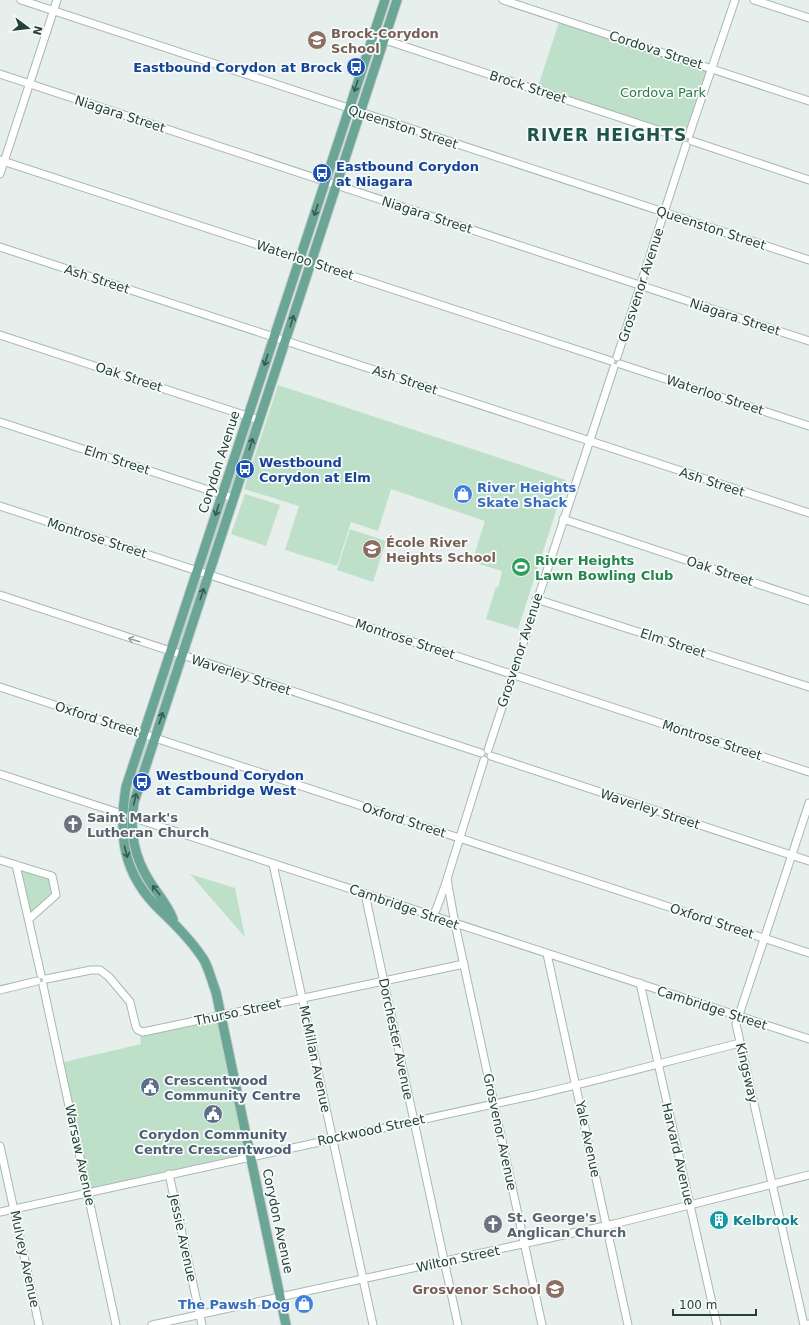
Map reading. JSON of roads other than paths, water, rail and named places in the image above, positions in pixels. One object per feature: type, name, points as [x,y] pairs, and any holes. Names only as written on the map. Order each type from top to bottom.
[{"type":"main road","name":"Corydon Avenue","points":[[286,1325],[216,992],[204,961],[175,922],[160,909],[143,889],[128,862],[122,831],[122,814],[126,787],[385,0]]},
{"type":"main road","name":"Corydon Avenue","points":[[175,922],[167,904],[150,883],[137,858],[133,843],[132,817],[136,793],[397,0]]},
{"type":"street","name":"Queenston Street","points":[[21,0],[809,260]]},
{"type":"street","points":[[0,174],[2,161],[30,84],[57,0]]},
{"type":"street","name":"Cordova Street","points":[[503,0],[809,101]]},
{"type":"street","name":"Grosvenor Avenue","points":[[432,916],[436,910],[447,879],[536,599],[588,441],[616,362],[687,140],[735,0]]},
{"type":"street","points":[[754,0],[809,18]]},
{"type":"street","name":"Brock Street","points":[[373,36],[809,180]]},
{"type":"street","name":"Niagara Street","points":[[0,74],[809,341]]},
{"type":"street","name":"Waterloo Street","points":[[2,161],[809,426]]},
{"type":"street","name":"Ash Street","points":[[0,247],[809,513]]},
{"type":"street","name":"Oak Street","points":[[0,335],[258,420]]},
{"type":"street","name":"Elm Street","points":[[0,422],[233,498]]},
{"type":"street","name":"Montrose Street","points":[[0,506],[809,772]]},
{"type":"street","name":"Oak Street","points":[[563,519],[809,600]]},
{"type":"street","name":"Waverley Street","points":[[0,596],[809,861]]},
{"type":"street","name":"Elm Street","points":[[536,599],[809,687]]},
{"type":"street","name":"Oxford Street","points":[[0,687],[809,953]]},
{"type":"street","name":"Cambridge Street","points":[[0,774],[809,1039]]},
{"type":"street","name":"Kingsway","points":[[804,1325],[736,1024],[809,803]]},
{"type":"street","points":[[0,860],[52,876],[56,895],[29,919]]},
{"type":"street","name":"McMillan Avenue","points":[[273,864],[373,1325]]},
{"type":"street","name":"Warsaw Avenue","points":[[16,865],[29,919],[116,1325]]},
{"type":"street","name":"Grosvenor Avenue","points":[[447,879],[455,924],[542,1325]]},
{"type":"street","name":"Dorchester Avenue","points":[[365,894],[458,1325]]},
{"type":"street","points":[[458,938],[470,929]]},
{"type":"street","name":"Yale Avenue","points":[[547,954],[577,1085],[628,1325]]},
{"type":"street","name":"Thurso Street","points":[[0,990],[91,970],[100,970],[109,977],[130,1002],[136,1026],[140,1032],[464,964]]},
{"type":"street","name":"Harvard Avenue","points":[[640,983],[716,1325]]},
{"type":"street","name":"Rockwood Street","points":[[0,1212],[618,1076],[658,1063],[740,1043]]},
{"type":"street","name":"Mulvey Avenue","points":[[0,1146],[39,1325]]},
{"type":"street","name":"Jessie Avenue","points":[[169,1174],[202,1325]]},
{"type":"street","name":"Wilton Street","points":[[152,1325],[607,1226],[809,1175]]},
{"type":"street","points":[[804,1325],[809,1324]]},
{"type":"place","name":"Brock-Corydon School","points":[[317,40]]},
{"type":"place","name":"Eastbound Corydon at Brock","points":[[356,67]]},
{"type":"place","name":"Eastbound Corydon at Niagara","points":[[322,173]]},
{"type":"place","name":"Westbound Corydon at Elm","points":[[245,469]]},
{"type":"place","name":"River Heights Skate Shack","points":[[463,494]]},
{"type":"place","name":"École River Heights School","points":[[372,549]]},
{"type":"place","name":"River Heights Lawn Bowling Club","points":[[521,567]]},
{"type":"place","name":"Westbound Corydon at Cambridge West","points":[[142,782]]},
{"type":"place","name":"Saint Mark's Lutheran Church","points":[[73,824]]},
{"type":"place","name":"Crescentwood Community Centre","points":[[150,1087]]},
{"type":"place","name":"Corydon Community Centre Crescentwood","points":[[213,1114]]},
{"type":"place","name":"Kelbrook","points":[[719,1220]]},
{"type":"place","name":"St. George's Anglican Church","points":[[493,1224]]},
{"type":"place","name":"Grosvenor School","points":[[555,1289]]},
{"type":"place","name":"The Pawsh Dog","points":[[304,1304]]},
{"type":"district","name":"RIVER HEIGHTS","points":[[607,135]]},
{"type":"park label","name":"Cordova Park","points":[[663,92]]}]
